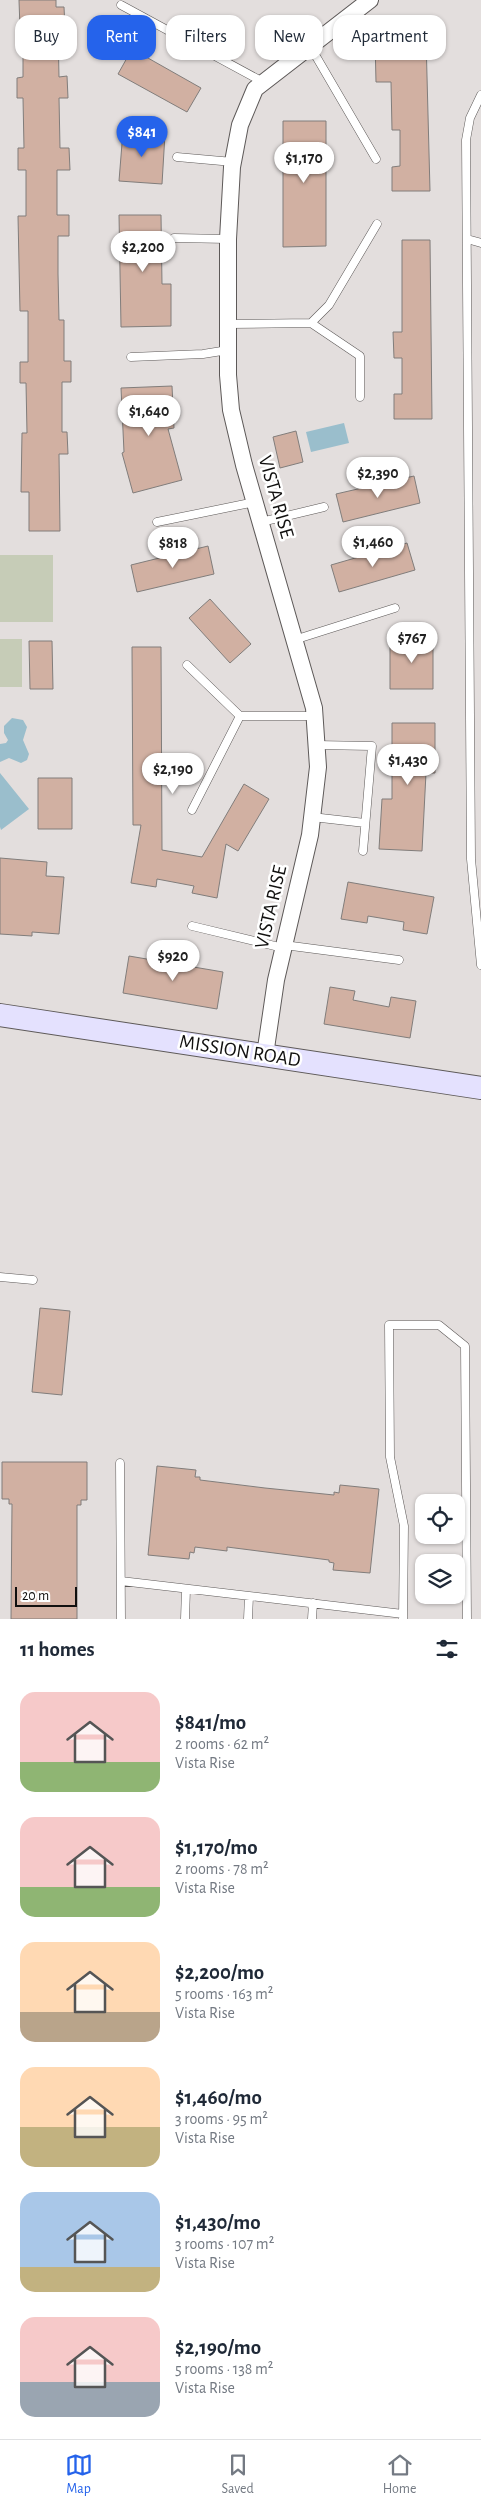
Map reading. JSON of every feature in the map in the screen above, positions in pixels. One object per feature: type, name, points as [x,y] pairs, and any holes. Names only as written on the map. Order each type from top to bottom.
[{"type":"street","name":"VISTA RISE","points":[[323,36],[370,0]]},
{"type":"street","name":"VISTA RISE","points":[[265,1055],[276,980],[312,817],[318,766],[314,708],[255,502],[231,410],[228,350],[228,239],[233,162],[240,125],[255,89],[292,60]]},
{"type":"street","name":"MISSION ROAD","points":[[0,1015],[481,1088]]},
{"type":"lane","points":[[121,5],[263,82]]},
{"type":"lane","points":[[318,60],[376,159]]},
{"type":"lane","points":[[481,95],[470,118],[466,140],[471,859],[481,965]]},
{"type":"lane","points":[[177,157],[233,162]]},
{"type":"lane","points":[[311,324],[329,305],[377,224]]},
{"type":"lane","points":[[174,238],[228,239]]},
{"type":"lane","points":[[467,239],[481,243]]},
{"type":"lane","points":[[228,324],[311,324],[360,356],[360,397]]},
{"type":"lane","points":[[131,357],[203,354],[228,350]]},
{"type":"lane","points":[[157,522],[255,502]]},
{"type":"lane","points":[[261,522],[324,507]]},
{"type":"lane","points":[[294,640],[395,608]]},
{"type":"lane","points":[[187,665],[240,716],[314,716]]},
{"type":"lane","points":[[192,810],[240,716]]},
{"type":"lane","points":[[316,745],[372,746],[363,851]]},
{"type":"lane","points":[[312,817],[365,823]]},
{"type":"lane","points":[[192,926],[283,946],[398,960]]},
{"type":"lane","points":[[0,1278],[33,1280]]},
{"type":"lane","points":[[121,1581],[313,1603],[403,1616],[404,1526],[390,1456],[389,1325],[439,1325],[465,1346],[467,1619]]},
{"type":"lane","points":[[120,1463],[121,1619]]},
{"type":"lane","points":[[185,1619],[186,1589]]},
{"type":"lane","points":[[248,1619],[249,1596]]},
{"type":"lane","points":[[312,1619],[313,1603]]},
{"type":"green space","points":[[0,555],[53,555],[53,622],[0,622]]},
{"type":"green space","points":[[0,639],[22,639],[22,687],[0,687]]},
{"type":"water","points":[[344,423],[349,443],[311,452],[306,432]]},
{"type":"water","points":[[12,718],[23,720],[27,727],[23,740],[29,754],[27,760],[21,763],[9,758],[0,762],[0,744],[6,743],[8,740],[4,733],[4,726]]},
{"type":"water","points":[[0,773],[29,809],[1,830],[0,827]]},
{"type":"building","points":[[19,0],[56,0],[56,7],[64,7],[64,15],[20,15]]},
{"type":"building","points":[[23,60],[59,60],[59,77],[67,76],[68,98],[59,98],[60,148],[69,148],[70,170],[57,170],[57,215],[69,215],[69,236],[58,236],[58,274],[59,320],[64,320],[64,361],[71,361],[71,382],[62,382],[62,432],[67,432],[68,454],[59,454],[60,531],[29,531],[29,492],[21,492],[22,433],[27,433],[26,383],[20,383],[20,362],[28,362],[28,311],[20,311],[18,216],[26,216],[26,170],[18,170],[18,148],[24,148],[23,98],[17,98],[17,78],[23,77]]},
{"type":"building","points":[[126,60],[151,60],[201,88],[187,112],[118,74]]},
{"type":"building","points":[[375,60],[427,60],[430,191],[392,191],[392,167],[400,166],[400,130],[392,130],[391,82],[376,82]]},
{"type":"building","points":[[283,121],[326,121],[326,246],[283,247]]},
{"type":"building","points":[[123,131],[165,134],[162,184],[119,181]]},
{"type":"building","points":[[119,215],[161,215],[162,284],[171,284],[171,326],[121,327]]},
{"type":"building","points":[[402,240],[430,240],[432,419],[394,419],[394,394],[402,394],[402,358],[394,358],[393,332],[402,332]]},
{"type":"building","points":[[172,386],[174,428],[168,429],[182,480],[133,493],[122,453],[124,452],[121,388]]},
{"type":"building","points":[[296,431],[303,462],[280,468],[273,437]]},
{"type":"building","points":[[414,476],[420,503],[343,522],[336,494]]},
{"type":"building","points":[[407,543],[415,570],[339,592],[331,565]]},
{"type":"building","points":[[208,546],[214,574],[137,592],[131,565]]},
{"type":"building","points":[[210,599],[251,644],[230,663],[189,618]]},
{"type":"building","points":[[390,639],[433,639],[433,689],[390,689]]},
{"type":"building","points":[[29,641],[52,641],[53,689],[30,689]]},
{"type":"building","points":[[132,647],[161,647],[162,850],[202,857],[244,784],[269,799],[238,851],[226,844],[217,898],[192,893],[194,886],[157,879],[156,887],[131,883],[141,825],[133,825]]},
{"type":"building","points":[[392,723],[435,723],[435,773],[426,773],[422,851],[379,849],[382,799],[392,799]]},
{"type":"building","points":[[38,778],[72,778],[72,829],[38,829]]},
{"type":"building","points":[[0,858],[47,862],[46,876],[64,877],[59,934],[32,932],[32,936],[0,934]]},
{"type":"building","points":[[348,882],[434,897],[427,934],[403,930],[404,922],[368,916],[367,923],[341,919]]},
{"type":"building","points":[[129,956],[223,972],[217,1009],[123,993]]},
{"type":"building","points":[[330,987],[355,991],[353,1000],[389,1007],[391,997],[416,1001],[410,1038],[324,1024]]},
{"type":"building","points":[[40,1308],[70,1311],[62,1395],[32,1392]]},
{"type":"building","points":[[2,1462],[87,1462],[87,1500],[81,1500],[81,1505],[77,1505],[77,1619],[11,1619],[12,1504],[9,1504],[9,1499],[2,1499]]},
{"type":"building","points":[[157,1466],[196,1470],[195,1477],[200,1477],[200,1480],[265,1488],[334,1495],[334,1492],[339,1493],[340,1485],[379,1489],[370,1573],[333,1570],[334,1563],[329,1562],[329,1560],[227,1547],[227,1551],[195,1547],[194,1553],[190,1552],[189,1559],[148,1555]]}]
